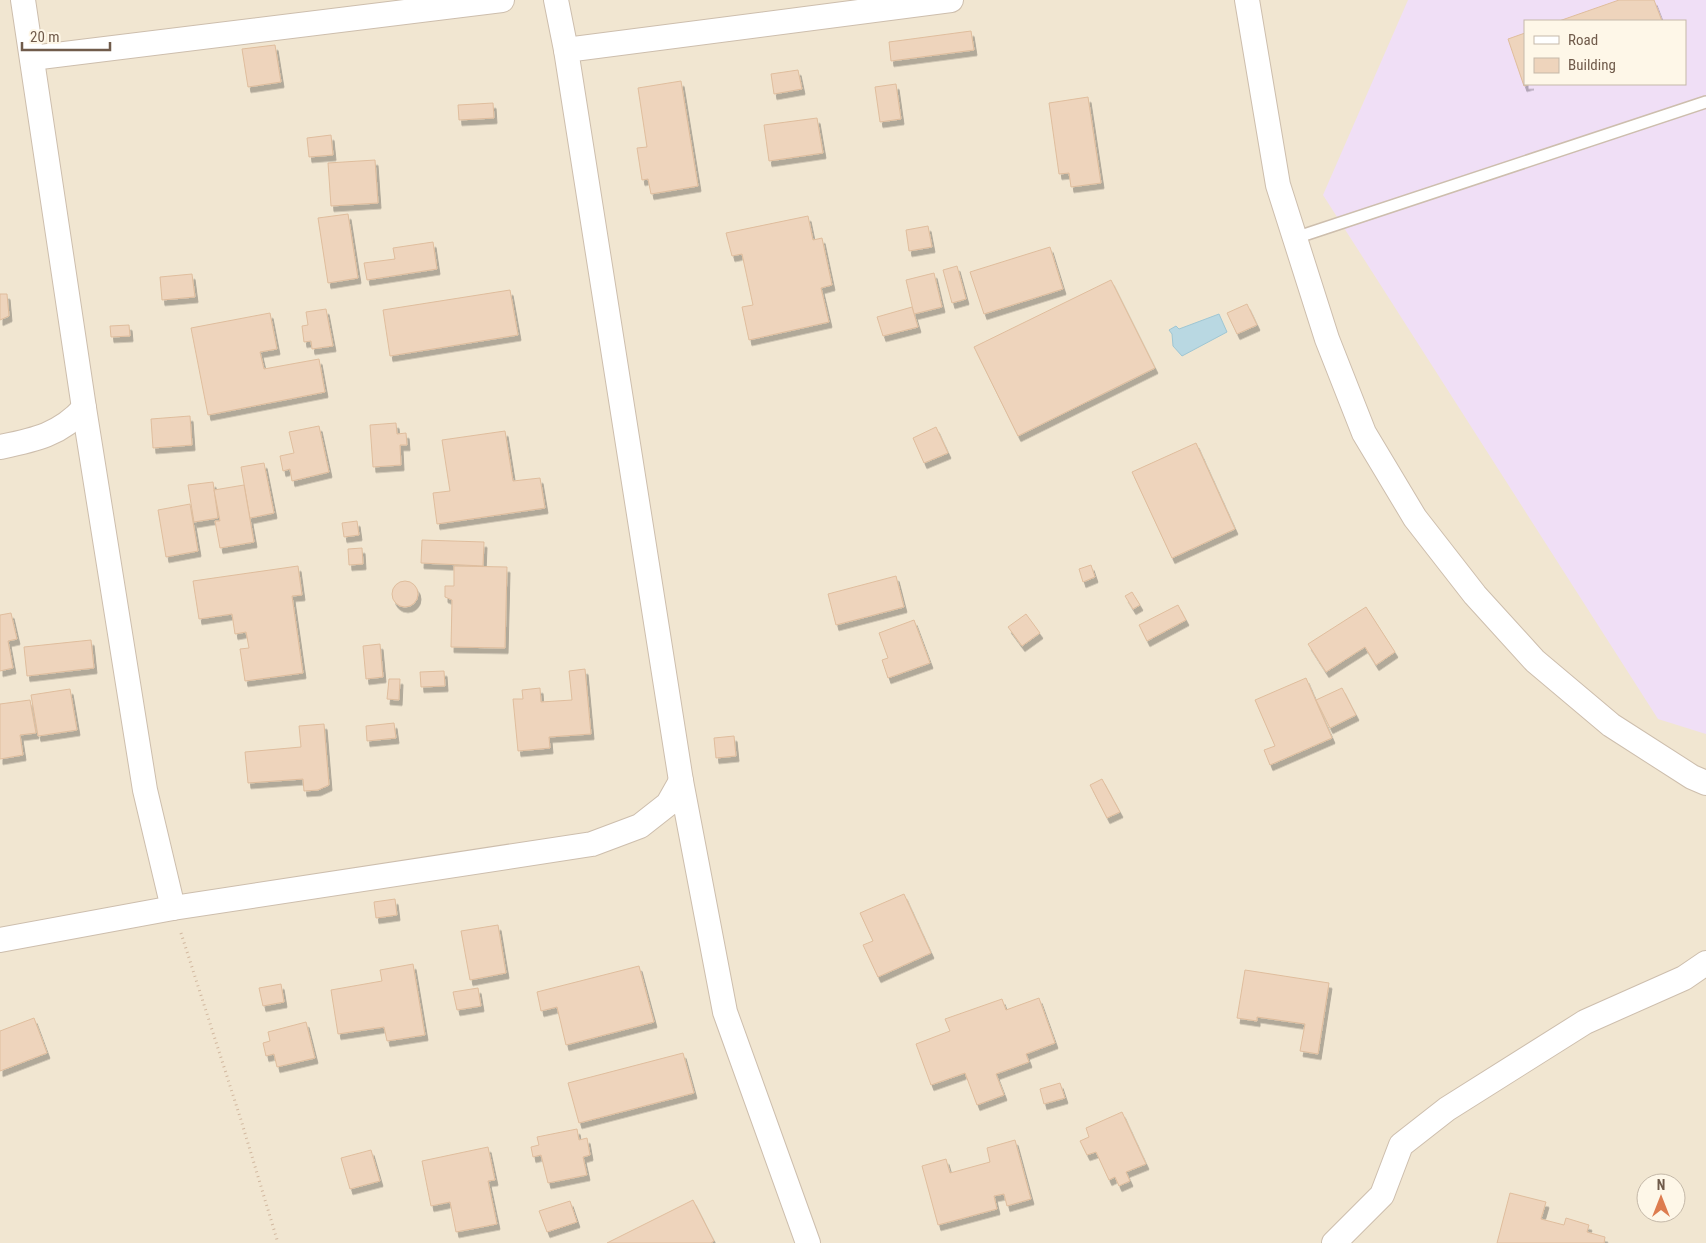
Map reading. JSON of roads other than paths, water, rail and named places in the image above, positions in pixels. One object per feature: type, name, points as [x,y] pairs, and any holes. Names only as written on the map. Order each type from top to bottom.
[{"type":"street","points":[[23,0],[84,408],[145,790],[173,908]]},
{"type":"street","points":[[32,58],[502,0]]},
{"type":"street","points":[[556,0],[566,50],[680,781],[725,1012],[808,1243]]},
{"type":"street","points":[[566,50],[951,0]]},
{"type":"street","points":[[1247,0],[1278,185],[1327,339],[1364,433],[1415,518],[1475,595],[1536,661],[1611,725],[1692,777],[1706,783]]},
{"type":"street","points":[[0,447],[53,433],[74,420],[84,408]]},
{"type":"street","points":[[0,940],[173,908],[592,844],[640,826],[668,804],[680,781]]},
{"type":"street","points":[[1334,1243],[1382,1195],[1401,1145],[1440,1115],[1585,1022],[1684,978],[1706,963]]},
{"type":"lane","points":[[1295,238],[1706,102]]},
{"type":"water","points":[[1219,314],[1227,332],[1182,356],[1173,346],[1172,334],[1169,330],[1176,326],[1179,329]]}]
